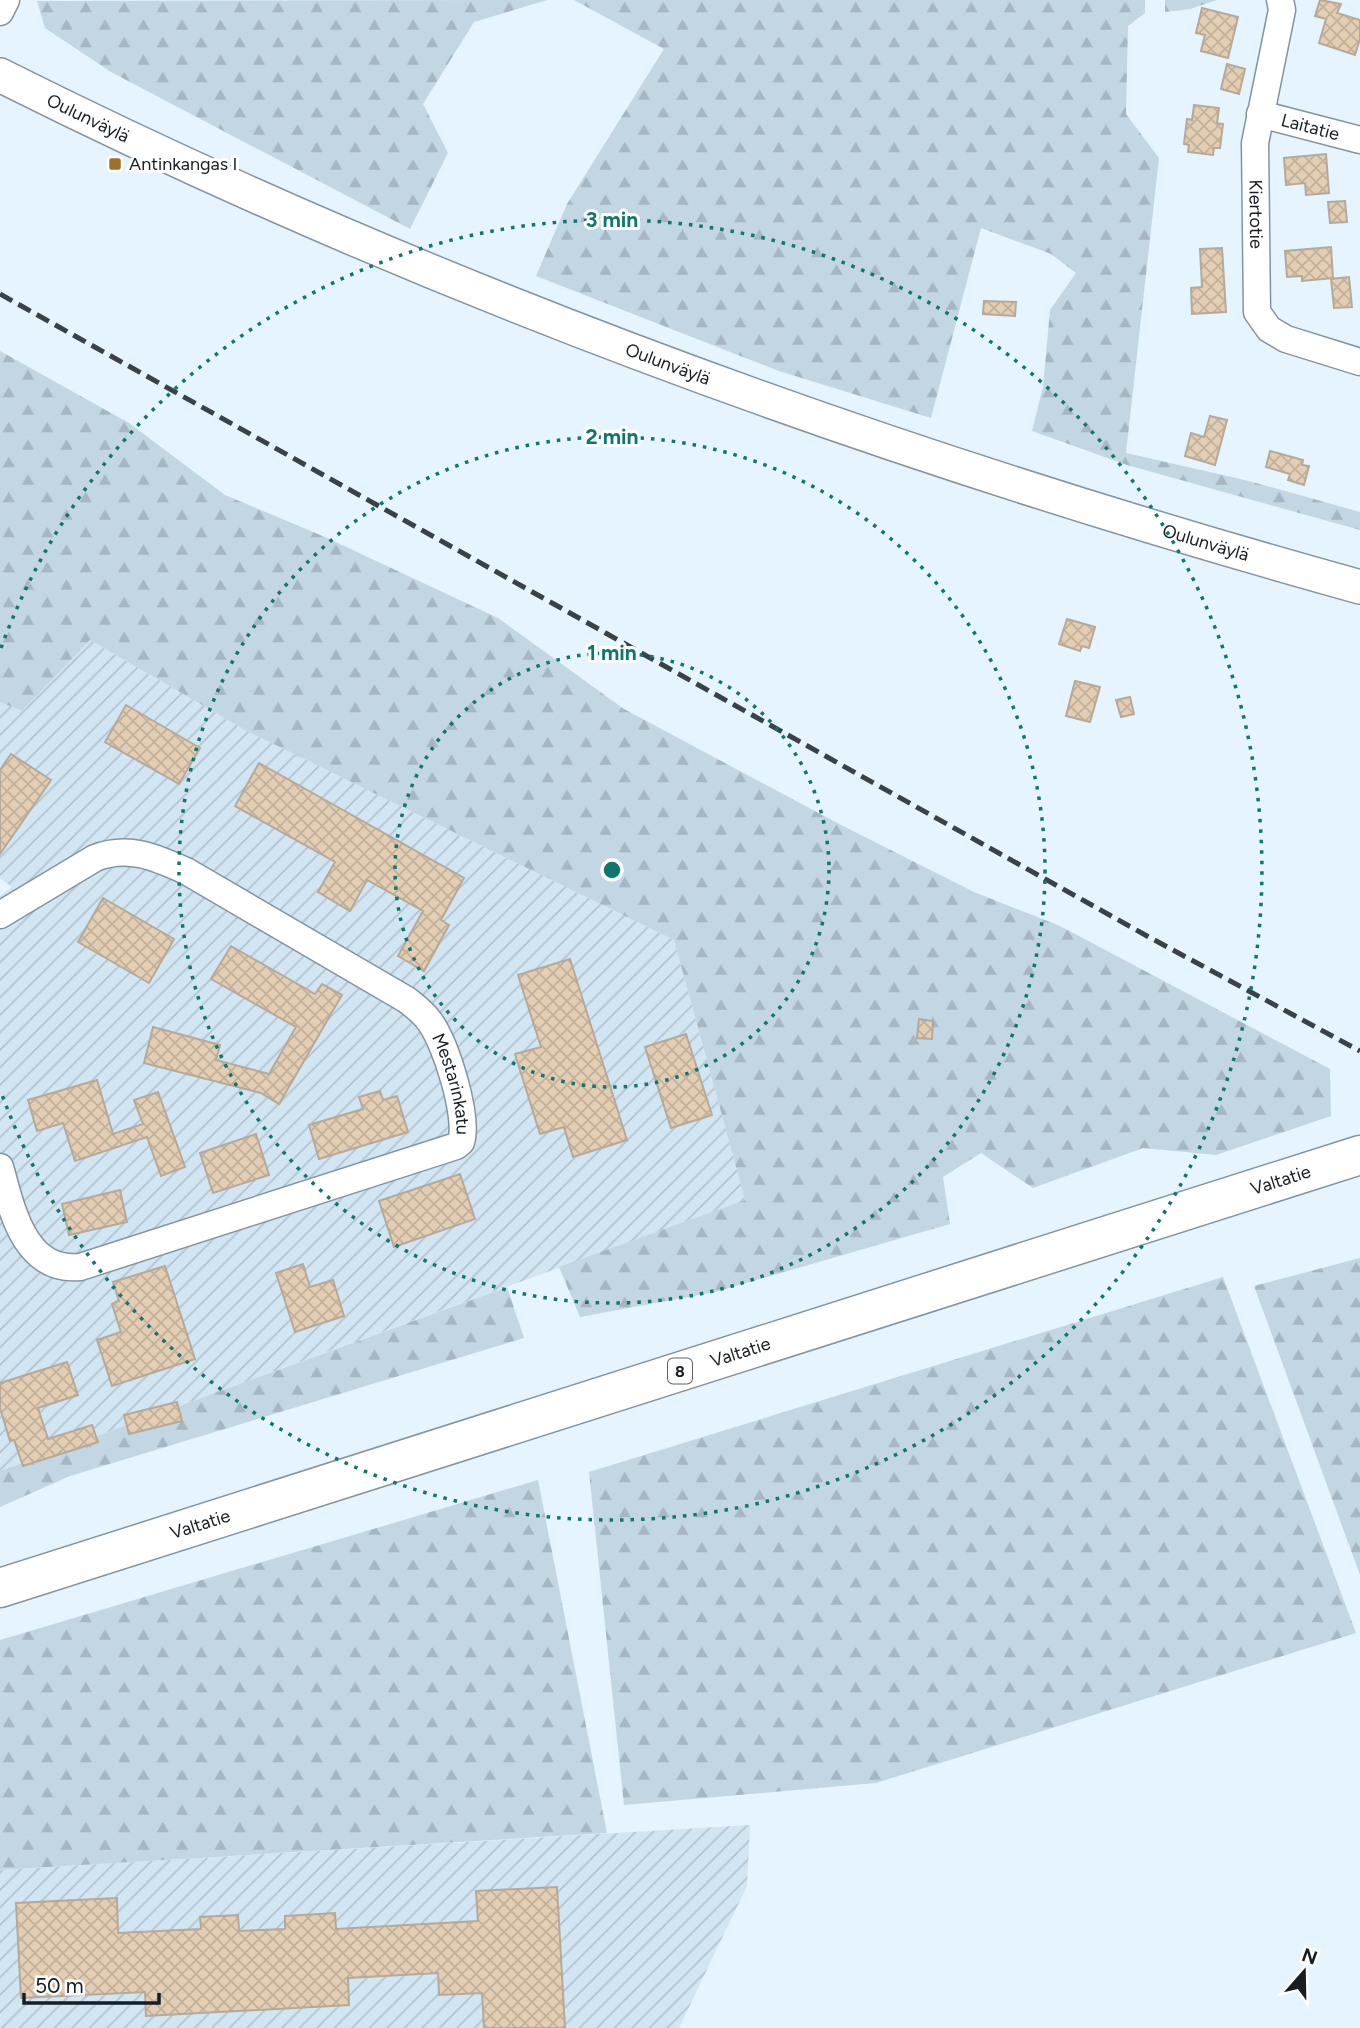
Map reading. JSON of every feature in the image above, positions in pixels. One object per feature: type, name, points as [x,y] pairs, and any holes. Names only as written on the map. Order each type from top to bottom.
[{"type":"highway","name":"Valtatie","points":[[0,1588],[1360,1154]]},
{"type":"main road","name":"Oulunväylä","points":[[0,75],[116,133],[366,246],[527,312],[946,462],[1254,558],[1360,587]]},
{"type":"street","points":[[0,12],[6,0]]},
{"type":"street","name":"Kiertotie","points":[[1280,0],[1282,10],[1260,114],[1254,165],[1257,312],[1269,328],[1286,339],[1360,362]]},
{"type":"street","name":"Laitatie","points":[[1260,114],[1360,140]]},
{"type":"street","name":"Mestarinkatu","points":[[0,915],[95,858],[108,853],[136,852],[186,871],[420,1010],[436,1032],[446,1053],[464,1123],[464,1133],[461,1142],[456,1146],[97,1263],[66,1268],[49,1263],[32,1248],[13,1212],[0,1167]]},
{"type":"shaded area","points":[[90,640],[245,730],[674,940],[745,1200],[0,1471],[0,896],[12,887],[0,878],[0,702],[22,711]]},
{"type":"shaded area","points":[[750,1825],[747,1886],[679,2028],[0,2028],[0,1870]]},
{"type":"green space","points":[[547,0],[474,22],[423,104],[448,153],[410,229],[111,72],[45,28],[37,1]]},
{"type":"green space","points":[[574,0],[1145,0],[1145,13],[1128,26],[1126,114],[1159,158],[1126,453],[1249,481],[1360,512],[1360,530],[1127,465],[1032,431],[1043,387],[1050,310],[1076,273],[1051,254],[981,228],[931,418],[779,371],[536,276],[567,204],[664,49]]},
{"type":"green space","points":[[1165,0],[1217,0],[1190,9],[1165,12]]},
{"type":"green space","points":[[0,351],[129,423],[225,495],[325,537],[498,618],[624,709],[839,824],[974,892],[1060,926],[1330,1069],[1331,1116],[1216,1155],[1143,1148],[1033,1188],[981,1153],[943,1177],[950,1224],[715,1292],[580,1317],[559,1267],[745,1200],[674,940],[245,730],[90,640],[22,711],[0,702]]},
{"type":"green space","points":[[1360,1258],[1360,1575],[1254,1286]]},
{"type":"green space","points":[[1223,1277],[1356,1633],[876,1783],[624,1805],[589,1472]]},
{"type":"green space","points":[[507,1287],[524,1338],[70,1476],[0,1507],[0,1471]]},
{"type":"green space","points":[[538,1480],[607,1833],[0,1870],[0,1640]]},
{"type":"building","points":[[1320,0],[1341,4],[1337,13],[1360,20],[1360,39],[1355,55],[1319,43],[1326,19],[1315,16]]},
{"type":"building","points":[[1202,8],[1238,17],[1228,58],[1201,51],[1205,35],[1196,33]]},
{"type":"building","points":[[1227,64],[1245,69],[1239,94],[1221,89]]},
{"type":"building","points":[[1194,105],[1219,108],[1217,123],[1223,124],[1220,148],[1214,148],[1213,155],[1188,152],[1189,145],[1184,144],[1187,119],[1192,120]]},
{"type":"building","points":[[1326,154],[1329,193],[1306,195],[1305,183],[1286,185],[1284,158]]},
{"type":"building","points":[[1345,201],[1347,222],[1330,223],[1328,202]]},
{"type":"building","points":[[1331,247],[1333,278],[1302,281],[1302,276],[1287,277],[1285,251]]},
{"type":"building","points":[[1222,248],[1226,312],[1192,314],[1191,288],[1202,287],[1200,249]]},
{"type":"building","points":[[1349,277],[1352,307],[1334,308],[1331,279]]},
{"type":"building","points":[[984,301],[1016,302],[1015,316],[983,314]]},
{"type":"building","points":[[1210,416],[1227,420],[1215,465],[1185,456],[1191,433],[1204,437]]},
{"type":"building","points":[[1270,451],[1303,460],[1302,465],[1309,466],[1304,485],[1288,480],[1290,474],[1266,467]]},
{"type":"building","points":[[1067,619],[1095,627],[1089,648],[1082,646],[1080,651],[1059,644]]},
{"type":"building","points":[[1075,681],[1100,687],[1090,722],[1066,716]]},
{"type":"building","points":[[1130,697],[1134,714],[1121,717],[1116,700]]},
{"type":"building","points":[[126,705],[200,748],[179,784],[105,742]]},
{"type":"building","points":[[11,754],[51,780],[0,854],[0,770]]},
{"type":"building","points":[[259,763],[464,878],[441,920],[449,925],[424,971],[398,956],[423,911],[367,880],[350,911],[318,892],[335,862],[235,806]]},
{"type":"building","points":[[103,898],[174,939],[149,983],[78,942]]},
{"type":"building","points":[[231,946],[315,994],[322,984],[342,995],[279,1104],[261,1093],[144,1063],[153,1027],[220,1045],[216,1060],[269,1074],[296,1027],[211,979]]},
{"type":"building","points":[[570,959],[627,1140],[573,1157],[564,1127],[540,1134],[515,1054],[541,1047],[518,975]]},
{"type":"building","points":[[919,1019],[933,1021],[932,1039],[917,1038]]},
{"type":"building","points":[[686,1034],[712,1115],[671,1128],[645,1047]]},
{"type":"building","points":[[97,1080],[113,1134],[143,1124],[134,1100],[158,1092],[185,1167],[161,1176],[147,1137],[75,1161],[63,1123],[37,1131],[28,1100]]},
{"type":"building","points":[[380,1091],[383,1100],[397,1096],[408,1132],[319,1159],[309,1125],[363,1109],[359,1097]]},
{"type":"building","points":[[256,1134],[269,1175],[213,1193],[200,1153]]},
{"type":"building","points":[[460,1174],[475,1219],[394,1247],[379,1201]]},
{"type":"building","points":[[120,1190],[127,1222],[69,1235],[62,1204]]},
{"type":"building","points":[[303,1264],[310,1287],[333,1280],[344,1316],[295,1332],[276,1273]]},
{"type":"building","points":[[165,1266],[195,1359],[112,1386],[97,1340],[121,1332],[112,1304],[119,1301],[113,1282]]},
{"type":"building","points":[[67,1362],[78,1395],[38,1408],[48,1439],[92,1425],[98,1442],[23,1466],[14,1440],[10,1441],[0,1408],[0,1383]]},
{"type":"building","points":[[177,1402],[182,1421],[129,1434],[124,1415]]},
{"type":"building","points":[[557,1887],[565,2028],[484,2028],[482,1993],[439,1995],[438,1973],[348,1978],[349,2005],[146,2016],[145,1992],[21,1998],[16,1903],[117,1898],[118,1933],[201,1929],[200,1917],[238,1915],[239,1931],[285,1929],[285,1916],[335,1913],[336,1929],[478,1921],[476,1891]]},
{"type":"railway","points":[[0,294],[1147,936],[1360,1051]]},
{"type":"place","name":"Antinkangas I","points":[[115,164]]}]
